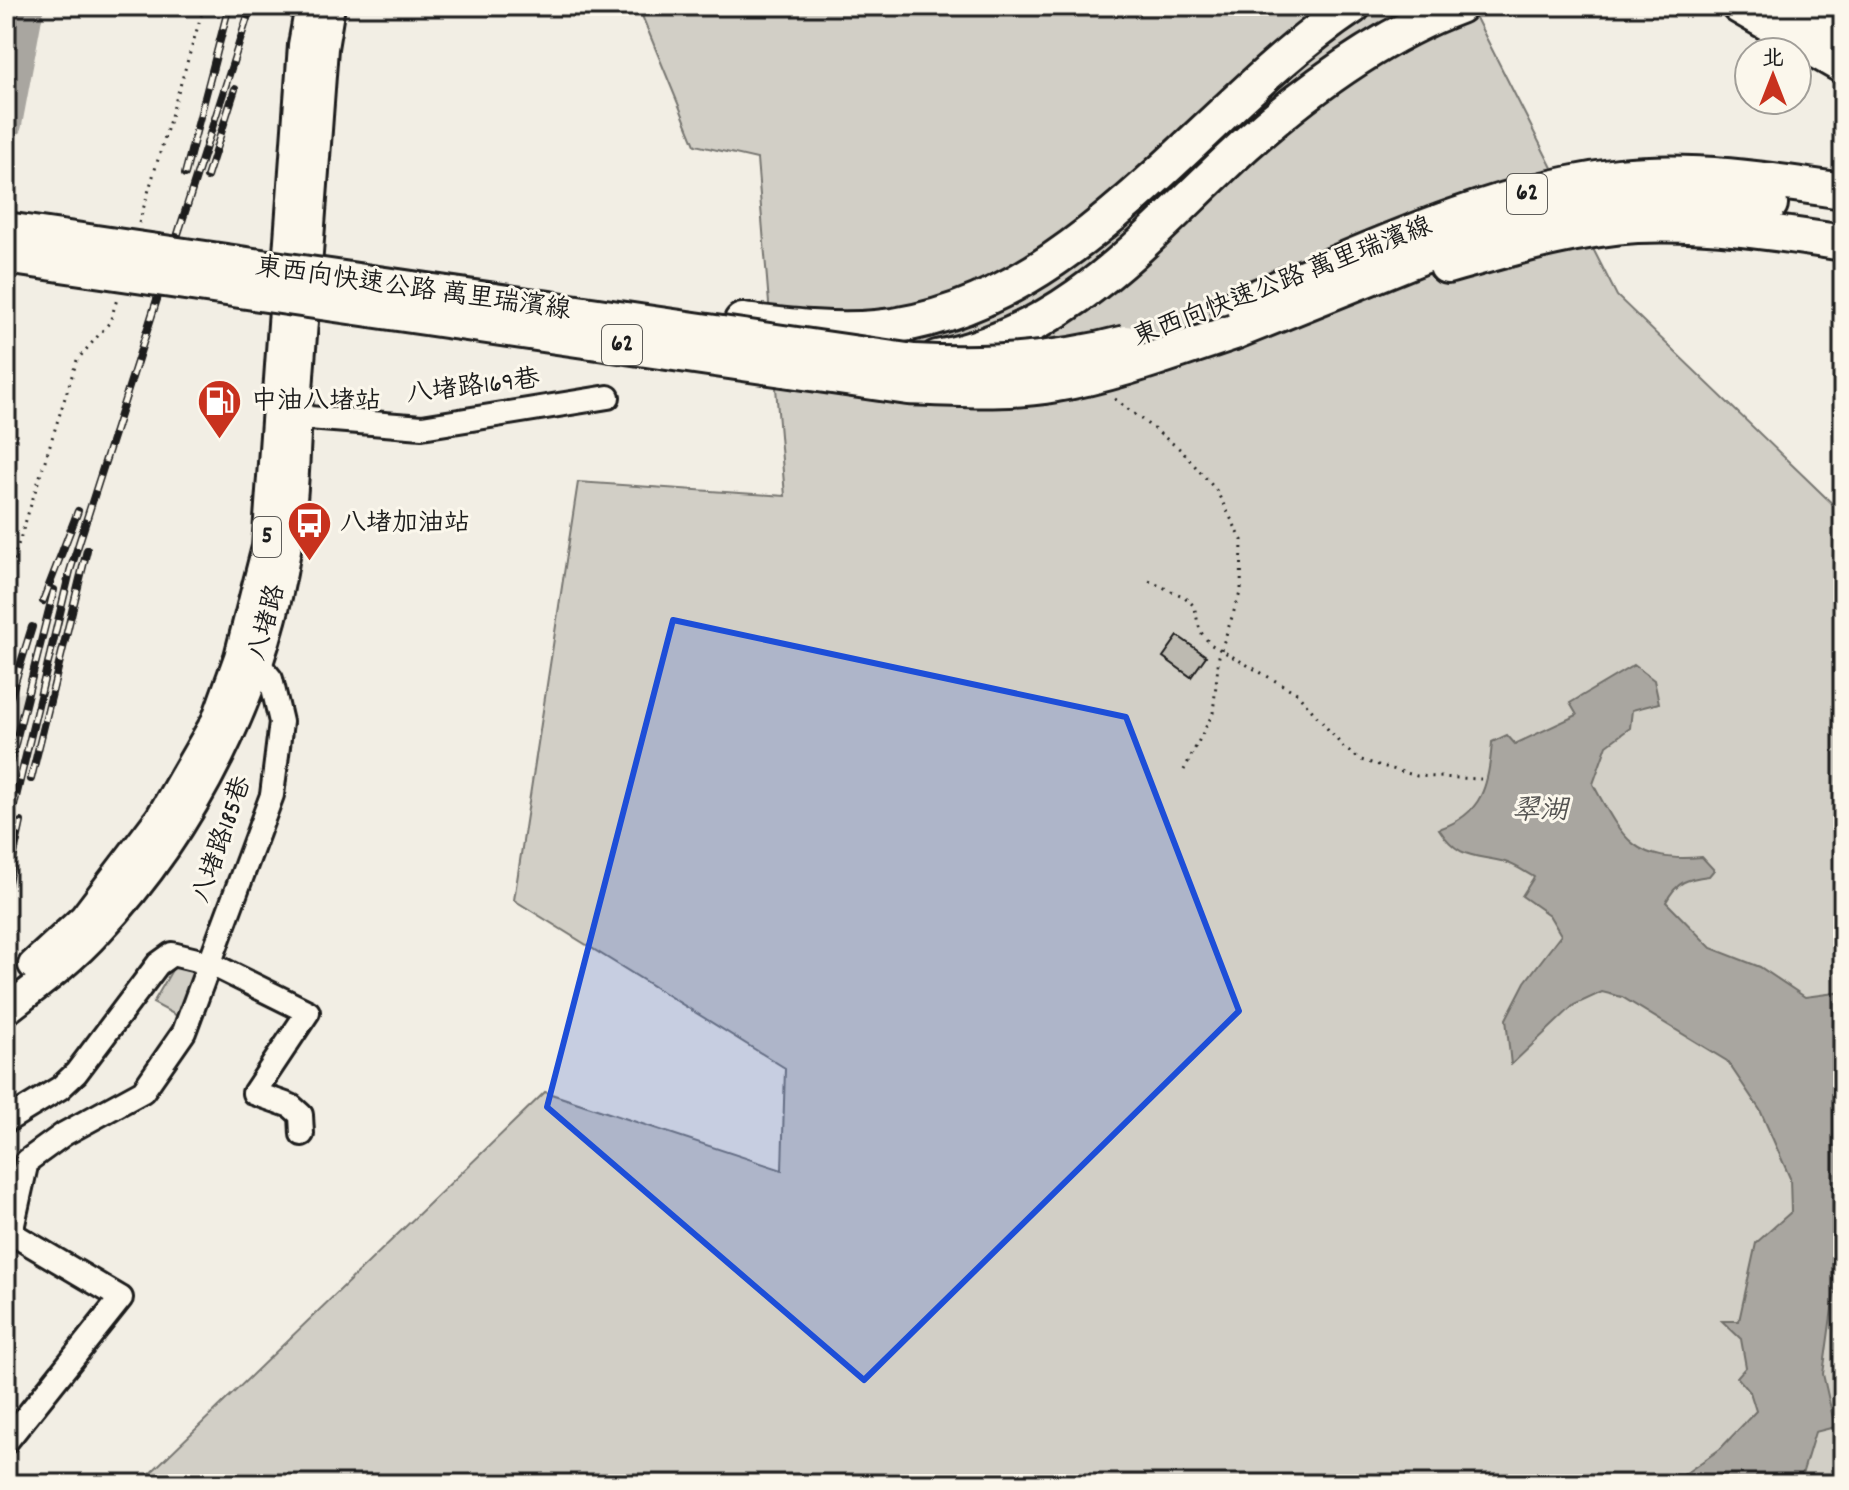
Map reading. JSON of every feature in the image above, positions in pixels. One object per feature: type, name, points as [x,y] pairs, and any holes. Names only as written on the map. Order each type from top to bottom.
[{"type":"highway","points":[[443,295],[814,329],[876,328],[962,307],[1007,288],[1102,224],[1306,37],[1353,6]]},
{"type":"highway","points":[[6,268],[764,366],[852,355],[983,324],[1034,300],[1106,248],[1266,100],[1357,31],[1403,6]]},
{"type":"highway","points":[[6,246],[764,366],[819,378],[887,368],[959,354],[1040,322],[1109,276],[1247,143],[1351,62],[1425,19],[1459,6]]},
{"type":"highway","points":[[1739,6],[1843,66]]},
{"type":"highway","points":[[1799,6],[1843,32]]},
{"type":"highway","name":"東西向快速公路 萬里瑞濱線","points":[[6,256],[908,387],[964,389],[1054,385],[1155,358],[1447,221],[1515,197],[1620,176],[1688,174],[1843,191]]},
{"type":"highway","name":"東西向快速公路 萬里瑞濱線","points":[[6,230],[914,362],[969,365],[1033,361],[1095,352],[1308,305],[1497,226],[1585,207],[1651,199],[1746,201],[1843,213]]},
{"type":"highway","points":[[1308,305],[1546,238],[1634,225],[1702,224],[1843,243]]},
{"type":"main road","name":"八堵路","points":[[6,1010],[52,975],[99,931],[176,828],[234,729],[249,660],[267,547],[303,45],[310,6]]},
{"type":"main road","name":"八堵路","points":[[6,985],[40,960],[84,918],[160,818],[249,660],[286,550],[323,48],[330,6]]},
{"type":"street","name":"八堵路169巷","points":[[296,417],[422,427],[608,397]]},
{"type":"street","name":"八堵路185巷","points":[[6,1442],[121,1298],[8,1235],[27,1161],[64,1134],[143,1091],[184,1032],[272,795],[281,722],[271,679],[249,660]]},
{"type":"street","points":[[6,1121],[60,1088],[76,1073],[158,964],[172,954],[209,963],[308,1012],[254,1093],[291,1106],[301,1115],[302,1134]]},
{"type":"path","points":[[136,233],[204,6]]},
{"type":"path","points":[[6,583],[77,360],[110,322],[119,292]]},
{"type":"path","points":[[1111,394],[1181,450],[1216,490],[1238,529],[1244,560],[1241,590],[1220,651],[1213,713],[1184,770]]},
{"type":"path","points":[[1149,581],[1185,597],[1194,606],[1204,638],[1220,651],[1297,693],[1344,748],[1361,760],[1417,776],[1481,779]]},
{"type":"highlighted area","points":[[673,620],[1126,717],[1239,1011],[864,1380],[547,1107]]},
{"type":"shaded area","points":[[638,6],[1470,6],[1617,296],[1843,514],[1843,1484],[139,1484],[545,1092],[782,1170],[785,1068],[514,900],[578,482],[785,496],[757,159],[695,145]]},
{"type":"shaded area","points":[[8,686],[10,697],[29,690],[6,781]]},
{"type":"shaded area","points":[[176,963],[204,978],[181,1018],[153,1003]]},
{"type":"water","name":"翠湖","points":[[1634,665],[1654,680],[1659,703],[1632,710],[1630,728],[1607,745],[1593,784],[1613,820],[1633,844],[1646,851],[1660,856],[1702,857],[1714,870],[1709,876],[1679,885],[1666,902],[1711,948],[1760,967],[1805,997],[1843,992],[1843,1293],[1834,1294],[1823,1374],[1835,1427],[1815,1432],[1801,1478],[1803,1484],[1688,1484],[1682,1476],[1720,1449],[1756,1411],[1750,1392],[1737,1377],[1746,1367],[1741,1339],[1722,1321],[1739,1321],[1756,1243],[1791,1212],[1790,1178],[1760,1110],[1727,1061],[1622,997],[1602,992],[1574,1005],[1511,1065],[1506,1019],[1525,982],[1561,935],[1549,915],[1522,896],[1534,877],[1509,863],[1460,851],[1439,829],[1465,815],[1481,796],[1489,771],[1492,742],[1507,735],[1515,744],[1577,715],[1570,703]]},
{"type":"building","points":[[1178,636],[1206,656],[1191,677],[1163,657]]},
{"type":"waterway","points":[[6,124],[28,6]]},
{"type":"railway","points":[[185,174],[229,6]]},
{"type":"railway","points":[[6,839],[70,571],[251,6]]},
{"type":"railway","points":[[207,177],[235,89]]},
{"type":"railway","points":[[43,601],[78,511]]},
{"type":"railway","points":[[31,779],[87,550]]},
{"type":"railway","points":[[6,780],[54,590]]},
{"type":"railway","points":[[6,711],[32,627]]},
{"type":"railway","points":[[6,892],[21,822]]},
{"type":"place","name":"中油八堵站","points":[[220,441]]},
{"type":"place","name":"八堵加油站","points":[[309,563]]}]
